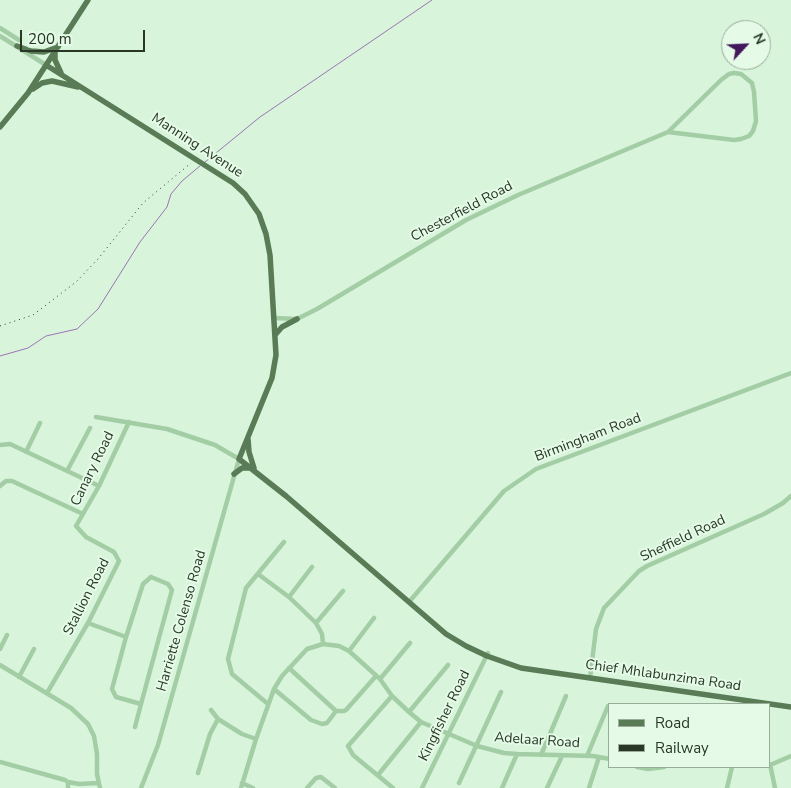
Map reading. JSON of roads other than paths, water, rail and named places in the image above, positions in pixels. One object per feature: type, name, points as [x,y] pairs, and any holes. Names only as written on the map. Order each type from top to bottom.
[{"type":"main road","points":[[0,126],[28,93],[87,0]]},
{"type":"main road","points":[[17,46],[44,52],[56,49]]},
{"type":"main road","points":[[56,49],[57,65],[63,76]]},
{"type":"main road","name":"Manning Avenue","points":[[46,65],[233,183],[245,194],[259,214],[266,234],[270,255],[276,356],[272,378],[239,459]]},
{"type":"main road","points":[[28,93],[38,85],[48,81],[56,81],[85,89]]},
{"type":"main road","points":[[275,335],[282,327],[297,319]]},
{"type":"main road","points":[[248,434],[249,452],[254,470]]},
{"type":"main road","name":"Chief Mhlabunzima Road","points":[[239,459],[434,622],[488,655],[530,669],[763,703]]},
{"type":"main road","points":[[234,474],[242,468],[249,467],[254,470]]},
{"type":"main road","name":"Chief Mhlabunzima Road","points":[[771,704],[791,707]]},
{"type":"street","points":[[0,28],[19,40]]},
{"type":"street","name":"Manning Avenue","points":[[0,36],[46,65]]},
{"type":"street","name":"Chesterfield Road","points":[[274,318],[297,319],[466,220],[518,195],[668,132],[728,74],[741,74],[752,83],[756,121],[753,131],[749,136],[734,140],[668,132]]},
{"type":"street","name":"Birmingham Road","points":[[410,602],[504,491],[536,469],[791,374]]},
{"type":"street","points":[[96,417],[158,427],[192,436],[239,459]]},
{"type":"street","name":"Canary Road","points":[[76,526],[99,486],[129,422]]},
{"type":"street","points":[[26,452],[40,423]]},
{"type":"street","points":[[67,471],[90,428]]},
{"type":"street","points":[[0,445],[10,444],[99,486]]},
{"type":"street","name":"Harriette Colenso Road","points":[[141,788],[147,778],[158,745],[239,459]]},
{"type":"street","points":[[0,486],[10,480],[83,514]]},
{"type":"street","name":"Sheffield Road","points":[[590,678],[596,630],[601,614],[611,600],[639,571],[764,514],[784,503],[791,496]]},
{"type":"street","name":"Stallion Road","points":[[47,693],[88,623],[119,561],[114,552],[86,537],[76,526]]},
{"type":"street","points":[[268,704],[232,674],[228,659],[244,592],[248,584],[284,542]]},
{"type":"street","points":[[288,597],[312,567]]},
{"type":"street","points":[[253,788],[241,786],[274,689],[289,668],[307,650],[324,644],[322,634],[316,623],[288,597],[258,574]]},
{"type":"street","points":[[135,727],[142,704],[172,590],[168,584],[151,577],[143,584],[112,690],[116,697],[142,704]]},
{"type":"street","points":[[316,623],[343,591]]},
{"type":"street","points":[[349,651],[374,618]]},
{"type":"street","points":[[88,623],[126,637]]},
{"type":"street","points":[[0,650],[7,635]]},
{"type":"street","points":[[289,668],[336,710],[344,711],[410,643]]},
{"type":"street","name":"Adelaar Road","points":[[324,644],[339,646],[349,651],[378,677],[392,696],[408,712],[421,722],[477,746],[517,754],[587,756],[608,759]]},
{"type":"street","points":[[19,677],[34,649]]},
{"type":"street","name":"Kingfisher Road","points":[[422,788],[488,655]]},
{"type":"street","points":[[0,665],[71,708],[88,724],[94,736],[99,786],[68,782],[0,762]]},
{"type":"street","points":[[408,712],[448,665]]},
{"type":"street","points":[[274,689],[318,724],[327,723],[336,710]]},
{"type":"street","points":[[459,784],[502,692]]},
{"type":"street","points":[[392,696],[348,746],[353,755],[393,788]]},
{"type":"street","points":[[541,754],[566,696]]},
{"type":"street","points":[[587,756],[608,706]]},
{"type":"street","points":[[211,710],[218,720],[242,734],[256,739]]},
{"type":"street","points":[[198,774],[210,734],[218,720]]},
{"type":"street","points":[[378,775],[421,722]]},
{"type":"street","points":[[502,788],[517,754]]},
{"type":"street","points":[[547,788],[562,756]]},
{"type":"street","points":[[771,764],[791,756]]},
{"type":"street","name":"Adelaar Road","points":[[589,788],[599,757]]},
{"type":"street","points":[[642,768],[656,768]]},
{"type":"street","points":[[727,788],[732,768]]},
{"type":"street","points":[[771,768],[775,788]]},
{"type":"street","points":[[307,788],[316,778],[320,777],[335,788]]},
{"type":"street","points":[[68,782],[68,788]]},
{"type":"waterway","points":[[205,162],[260,117],[432,0]]},
{"type":"waterway","points":[[0,356],[28,348],[46,336],[77,329],[98,309],[140,242],[167,207],[171,194],[182,181],[200,166]]},
{"type":"railway","points":[[0,326],[33,315],[76,282],[98,259],[143,203],[191,163]]}]
